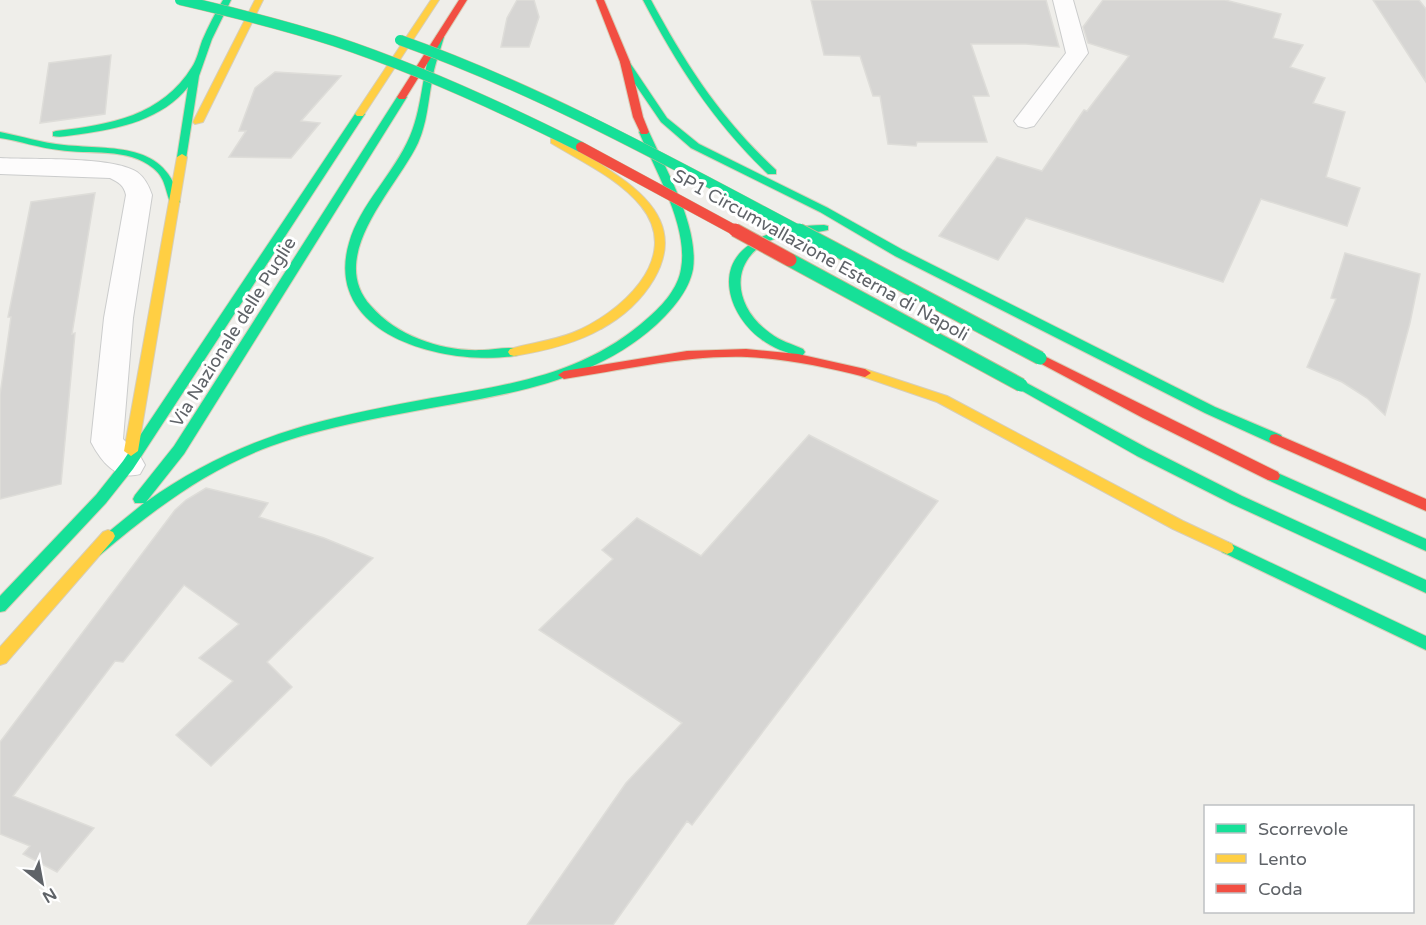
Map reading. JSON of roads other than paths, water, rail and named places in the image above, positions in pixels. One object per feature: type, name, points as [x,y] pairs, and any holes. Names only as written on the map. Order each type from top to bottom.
[{"type":"main road","name":"SP1 Circumvallazione Esterna di Napoli","points":[[180,0],[262,19],[377,55],[514,113],[635,173],[1142,452],[1215,489],[1426,587]]},
{"type":"main road","points":[[128,465],[182,160],[188,100],[196,68],[217,17],[227,0]]},
{"type":"main road","name":"Via Nazionale delle Puglie","points":[[0,606],[101,499],[128,465],[435,0]]},
{"type":"main road","name":"Via Nazionale delle Puglie","points":[[0,658],[95,551],[179,450],[463,0]]},
{"type":"main road","points":[[564,375],[622,346],[645,330],[665,309],[679,289],[687,271],[689,249],[685,231],[638,117],[623,57],[602,7],[595,0]]},
{"type":"main road","points":[[647,0],[685,73],[718,120],[770,170],[824,210]]},
{"type":"main road","points":[[182,160],[207,100],[266,1]]},
{"type":"main road","name":"SP1 Circumvallazione Esterna di Napoli","points":[[384,35],[464,63],[611,131],[1148,415],[1257,469],[1426,545]]},
{"type":"main road","points":[[440,37],[428,74],[423,119],[416,136],[363,227],[350,260],[353,290],[370,315],[407,340],[427,348],[479,355],[534,349],[593,329],[615,316],[633,302],[654,273],[661,241],[658,226],[648,210],[634,194],[514,113]]},
{"type":"main road","points":[[623,57],[664,120],[695,146],[824,210],[899,253],[1210,410],[1426,505]]},
{"type":"main road","points":[[18,137],[94,130],[134,118],[178,92],[196,68]]},
{"type":"main road","points":[[0,135],[52,146],[126,155],[140,159],[162,170],[168,177],[175,202]]},
{"type":"main road","points":[[899,253],[850,233],[811,227],[770,236],[756,244],[738,267],[732,281],[737,309],[764,337],[788,349],[907,385],[942,399],[1178,525],[1426,643]]},
{"type":"main road","points":[[95,551],[152,502],[218,462],[290,435],[383,412],[564,375],[696,355],[730,353],[791,358],[849,369]]},
{"type":"street","points":[[1026,121],[1077,53],[1063,0]]},
{"type":"street","points":[[0,166],[113,171],[125,176],[137,188],[139,195],[125,273],[109,405],[107,442],[128,465]]}]
